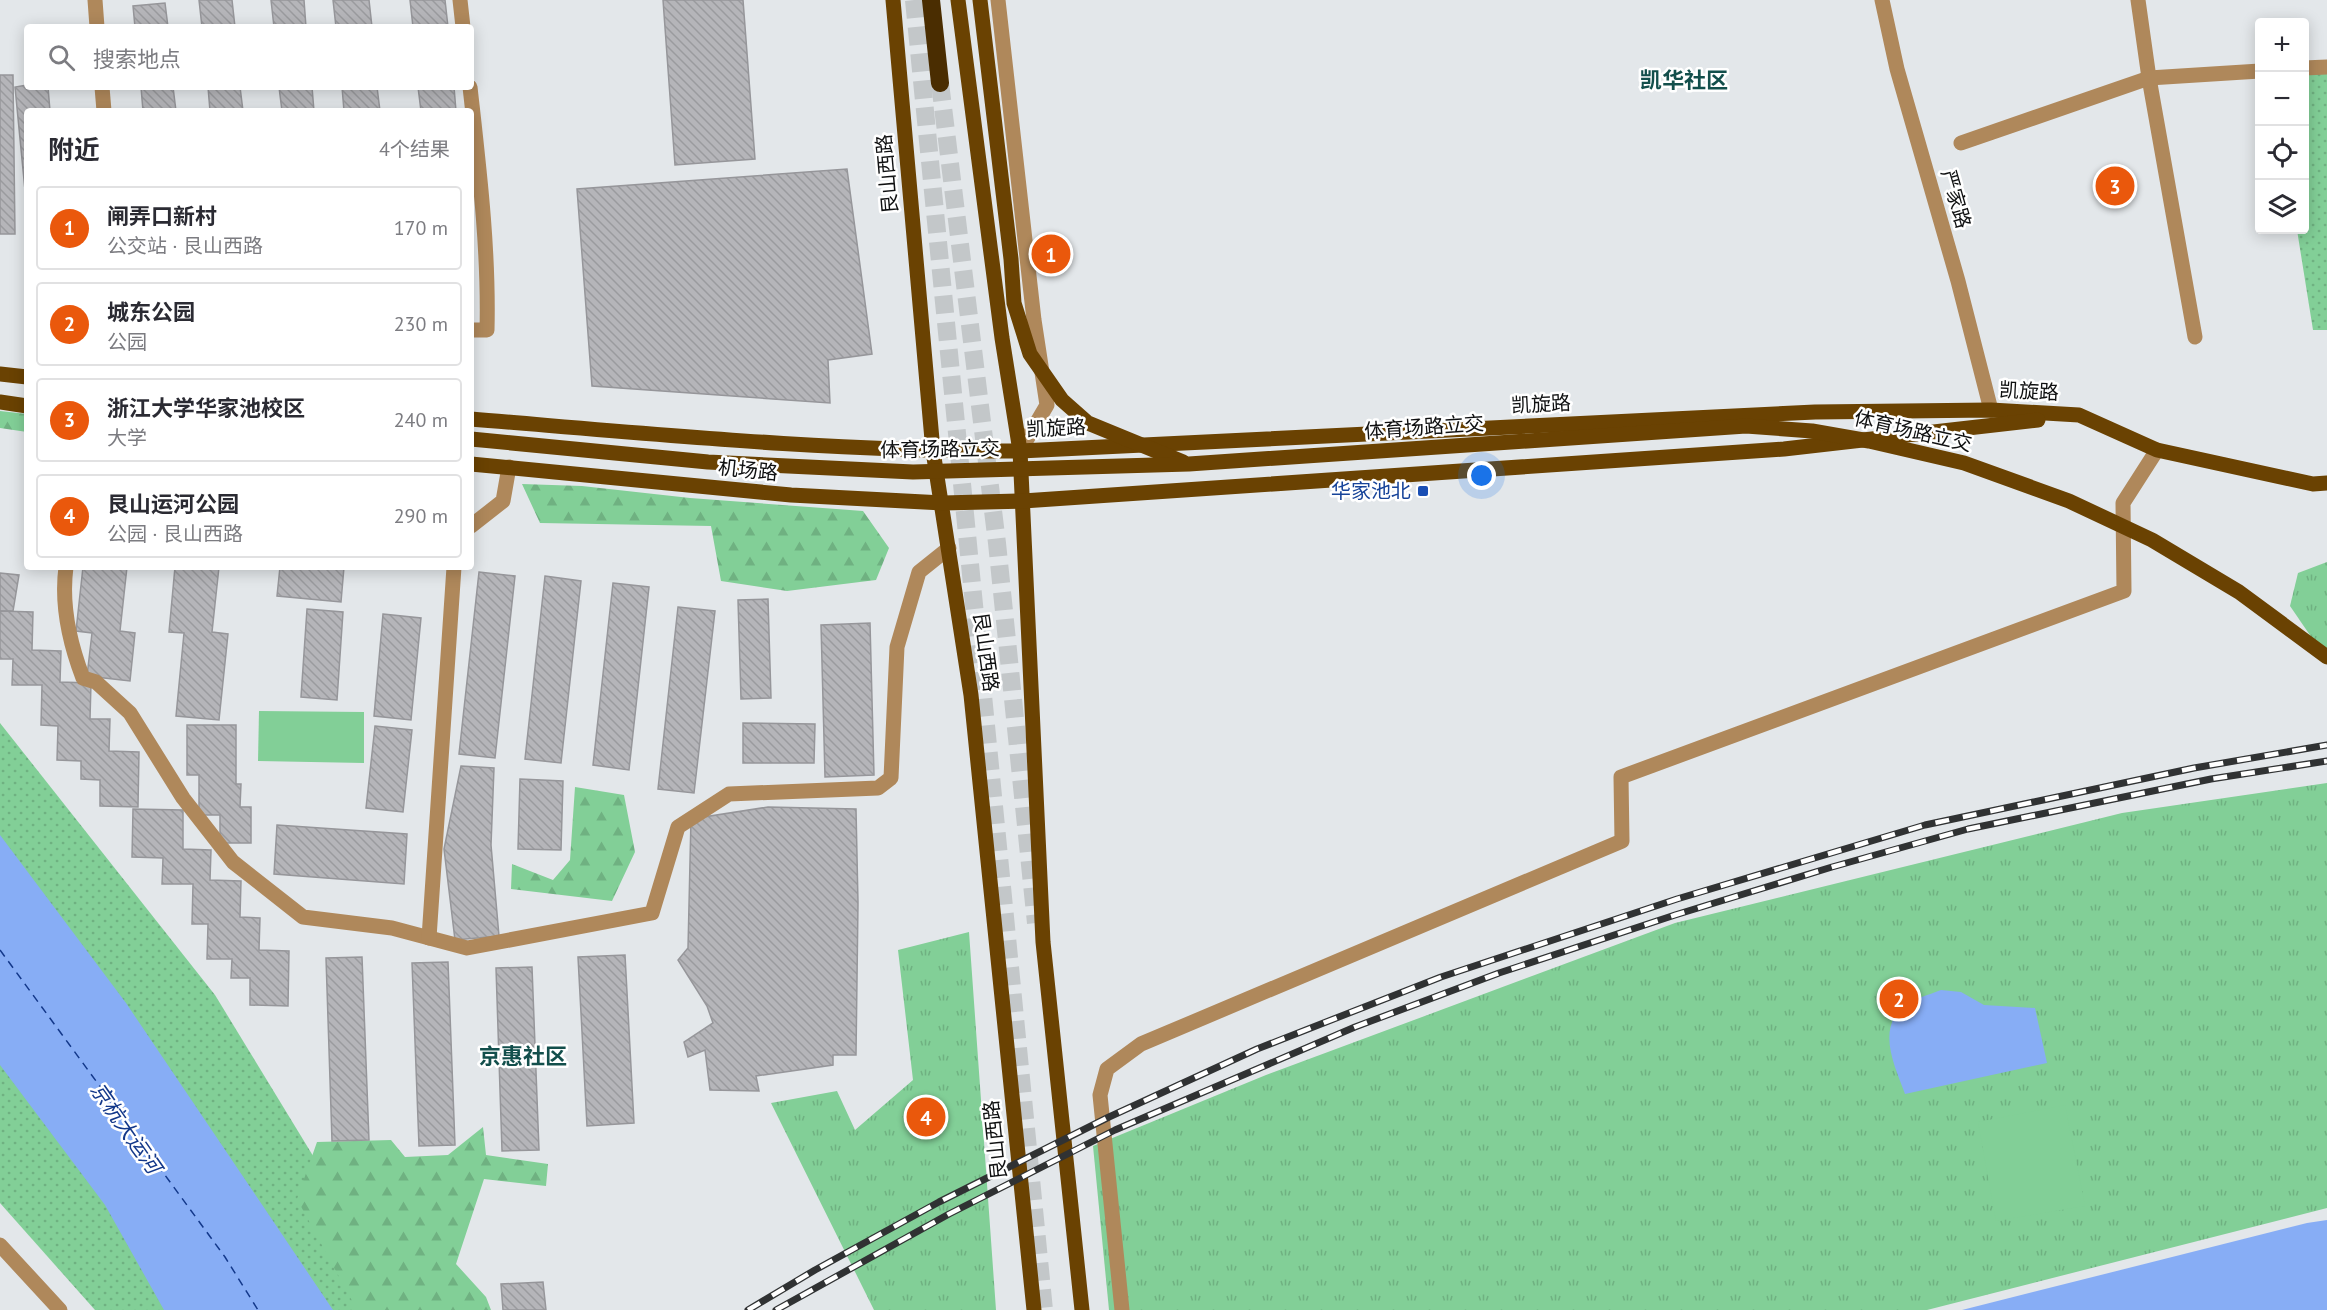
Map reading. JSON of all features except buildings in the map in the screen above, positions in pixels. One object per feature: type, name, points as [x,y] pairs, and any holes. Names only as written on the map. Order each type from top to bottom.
[{"type":"highway","points":[[931,0],[940,83]]},
{"type":"main road","name":"艮山西路","points":[[893,0],[933,451],[943,503],[971,695],[1034,1310]]},
{"type":"main road","name":"艮山西路","points":[[958,0],[1002,338],[1020,450],[1044,942],[1083,1310]]},
{"type":"main road","points":[[980,0],[1011,259],[1014,303],[1030,354],[1062,400],[1088,423],[1189,464]]},
{"type":"main road","points":[[0,374],[24,377]]},
{"type":"main road","points":[[0,402],[24,405]]},
{"type":"main road","name":"凯旋路","points":[[933,451],[1020,450],[1815,412],[1991,410],[2079,415],[2157,450],[2313,484],[2327,483]]},
{"type":"main road","name":"凯旋路","points":[[1023,501],[1785,448],[2079,415]]},
{"type":"main road","name":"机场路","points":[[474,419],[763,443],[933,451]]},
{"type":"main road","name":"体育场路立交","points":[[474,439],[708,462],[890,471],[1189,464],[1746,426],[1812,431],[1869,441],[1964,463],[2069,501],[2152,540],[2239,592],[2327,657]]},
{"type":"main road","name":"机场路","points":[[474,464],[791,495],[943,503],[1023,501]]},
{"type":"street","points":[[94,0],[97,24]]},
{"type":"street","points":[[460,0],[464,24]]},
{"type":"street","points":[[998,0],[1033,309],[1047,405],[1020,450]]},
{"type":"street","name":"严家路","points":[[1882,0],[1897,69],[1958,281],[1991,410]]},
{"type":"street","points":[[2138,0],[2148,78],[2195,337]]},
{"type":"street","points":[[2309,68],[2327,67]]},
{"type":"street","points":[[1961,143],[2148,78],[2255,71]]},
{"type":"street","points":[[102,90],[104,108]]},
{"type":"street","points":[[470,90],[472,108]]},
{"type":"street","points":[[474,124],[483,207],[488,297],[487,330],[474,330]]},
{"type":"street","points":[[1122,1310],[1100,1095],[1107,1069],[1141,1044],[1622,841],[1621,777],[2124,591],[2124,503],[2157,450]]},
{"type":"street","points":[[474,524],[503,501],[510,467]]},
{"type":"street","points":[[66,570],[64,583],[72,648],[83,678],[96,682],[130,713],[183,798],[233,862],[303,917],[392,928],[467,948],[652,913],[678,826],[729,794],[878,788],[891,778],[897,646],[919,572],[949,548]]},
{"type":"street","points":[[429,938],[454,570]]},
{"type":"street","points":[[0,1245],[60,1310]]},
{"type":"green space","points":[[2327,67],[2327,330],[2313,330],[2298,234],[2309,234],[2309,68]]},
{"type":"green space","points":[[0,411],[24,414],[24,432],[0,428]]},
{"type":"green space","points":[[522,484],[582,486],[690,498],[863,511],[889,548],[876,580],[787,591],[721,581],[711,526],[540,523]]},
{"type":"green space","points":[[2327,562],[2327,660],[2290,606],[2298,573]]},
{"type":"green space","points":[[259,711],[364,712],[364,763],[258,761]]},
{"type":"green space","points":[[0,723],[215,995],[407,1310],[95,1310],[0,1203]]},
{"type":"green space","points":[[2327,783],[2327,1208],[1927,1310],[1109,1310],[1093,1146],[1266,1075],[1675,923],[2122,813]]},
{"type":"green space","points":[[575,787],[624,795],[635,852],[612,901],[511,889],[512,864],[553,880],[570,860]]},
{"type":"green space","points":[[969,932],[996,1310],[874,1310],[771,1103],[837,1091],[855,1130],[913,1080],[898,950]]},
{"type":"green space","points":[[2065,1105],[2085,1206],[1996,1221],[1978,1122]]},
{"type":"green space","points":[[483,1127],[486,1155],[548,1164],[546,1186],[484,1179],[456,1264],[486,1297],[491,1310],[357,1310],[297,1199],[317,1142],[391,1140],[405,1157],[448,1155]]},
{"type":"water","name":"京杭大运河","points":[[0,835],[126,1003],[333,1310],[164,1310],[105,1205],[0,1065]]},
{"type":"water","points":[[1941,990],[1961,992],[1984,1005],[2035,1008],[2047,1063],[1905,1094],[1890,1049],[1891,1027],[1895,1017],[1906,1004]]},
{"type":"water","points":[[2327,1220],[2327,1310],[1962,1310],[2307,1223]]},
{"type":"ferry route","points":[[0,950],[225,1257],[258,1310]]},
{"type":"tunnel","points":[[914,0],[1044,1310]]},
{"type":"tunnel","points":[[940,83],[997,543],[1036,923]]},
{"type":"railway","points":[[748,1310],[815,1270],[939,1202],[1109,1117],[1257,1049],[1441,977],[1677,899],[1925,825],[2194,768],[2327,745]]},
{"type":"railway","points":[[776,1310],[949,1214],[1115,1130],[1355,1027],[1499,973],[1675,915],[1832,867],[1968,829],[2211,779],[2327,761]]},
{"type":"place","name":"浙江大学华家池校区","points":[[2115,186]]},
{"type":"place","name":"闸弄口新村","points":[[1051,254]]},
{"type":"place","name":"华家池北","points":[[1423,491]]},
{"type":"place","name":"城东公园","points":[[1899,999]]},
{"type":"place","name":"艮山运河公园","points":[[926,1117]]},
{"type":"district","name":"凯华社区","points":[[1684,80]]},
{"type":"district","name":"京惠社区","points":[[523,1056]]}]
